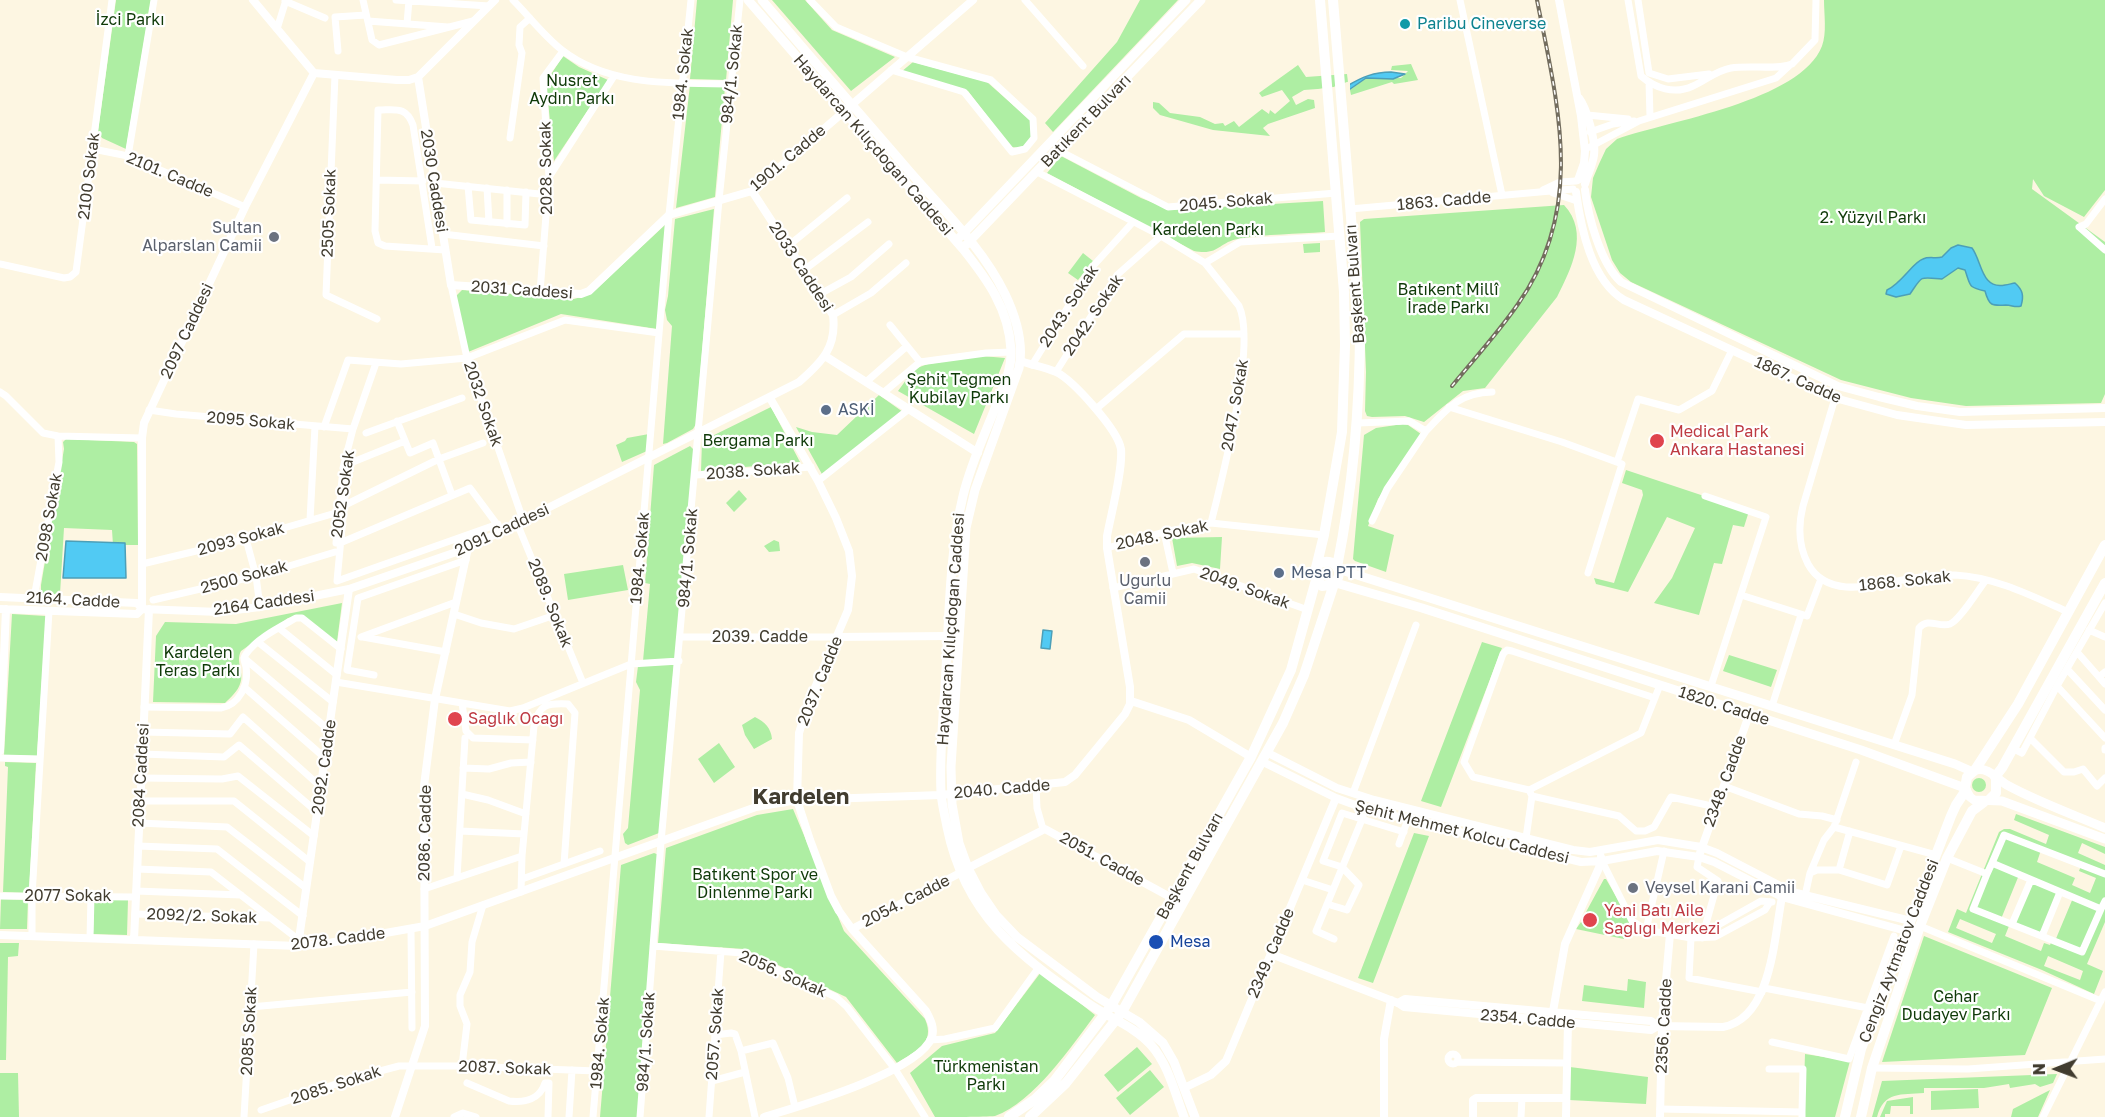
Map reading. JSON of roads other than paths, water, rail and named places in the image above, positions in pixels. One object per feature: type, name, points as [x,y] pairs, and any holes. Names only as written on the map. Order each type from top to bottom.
[{"type":"main road","name":"Haydarcan Kılıçdoğan Caddesi","points":[[748,0],[956,241],[966,245],[994,274],[1011,307],[1019,333],[966,528],[946,794]]},
{"type":"main road","name":"Haydarcan Kılıçdoğan Caddesi","points":[[762,0],[963,233],[966,245]]},
{"type":"main road","name":"Batıkent Bulvarı","points":[[956,241],[1186,0]]},
{"type":"main road","name":"Batıkent Bulvarı","points":[[966,245],[1201,0]]},
{"type":"main road","name":"Başkent Bulvarı","points":[[1318,564],[1343,422],[1345,345],[1336,194],[1320,0]]},
{"type":"main road","name":"Başkent Bulvarı","points":[[1334,0],[1360,326],[1358,423],[1346,526],[1338,568]]},
{"type":"main road","points":[[1029,164],[1037,172]]},
{"type":"main road","name":"Haydarcan Kılıçdoğan Caddesi","points":[[1014,358],[964,490],[958,522],[948,636],[941,768],[951,846],[964,871],[974,900],[992,924],[1014,947],[1090,1006],[1108,1010],[1149,1030],[1163,1043],[1174,1062],[1195,1117]]},
{"type":"main road","points":[[1327,522],[1330,530],[1334,532],[1346,526]]},
{"type":"main road","name":"Cengiz Aytmatov Caddesi","points":[[1861,1117],[1872,1068],[1912,926],[1936,855],[1956,805],[1966,789],[1967,777],[1974,771],[2018,704],[2105,545]]},
{"type":"main road","points":[[1330,561],[1338,568],[1339,577],[1335,584],[1322,586],[1316,580],[1314,572],[1318,564],[1330,561]]},
{"type":"main road","name":"1820. Cadde","points":[[1338,568],[1974,771],[1986,770],[2014,789],[2105,828]]},
{"type":"main road","points":[[1366,592],[1360,583],[1362,579],[1369,577]]},
{"type":"main road","name":"Başkent Bulvarı","points":[[1009,1117],[1034,1100],[1054,1080],[1108,1010],[1251,757],[1291,670],[1316,580]]},
{"type":"main road","name":"Cengiz Aytmatov Caddesi","points":[[1845,1117],[1860,1049],[1886,971],[1975,808],[1996,793],[1996,778],[2105,583]]},
{"type":"main road","name":"Başkent Bulvarı","points":[[1030,1117],[1066,1083],[1119,1016],[1265,758],[1304,675],[1335,584]]},
{"type":"main road","name":"1820. Cadde","points":[[1335,584],[1422,608],[1861,750],[1966,789],[1974,800],[2002,801],[2105,839]]},
{"type":"main road","points":[[1307,613],[1316,613],[1322,622]]},
{"type":"main road","name":"Haydarcan Kılıçdoğan Caddesi","points":[[964,871],[988,904],[1017,937],[1096,998],[1108,1010]]},
{"type":"main road","name":"Haydarcan Kılıçdoğan Caddesi","points":[[1119,1016],[1160,1056],[1184,1117]]},
{"type":"street","name":"2100 Sokak","points":[[0,264],[64,279],[74,274],[77,269],[112,0]]},
{"type":"street","points":[[128,156],[154,0]]},
{"type":"street","points":[[253,0],[314,73],[404,80],[418,77],[492,3]]},
{"type":"street","points":[[363,0],[372,40],[376,44],[383,45],[473,21]]},
{"type":"street","points":[[396,0],[492,3]]},
{"type":"street","points":[[513,0],[563,51],[587,65],[614,76],[682,83],[731,84]]},
{"type":"street","name":"1984. Sokak","points":[[593,1117],[669,215],[691,0]]},
{"type":"street","name":"984/1. Sokak","points":[[640,1117],[661,842],[696,475],[719,200],[740,0]]},
{"type":"street","points":[[810,0],[835,27],[907,57],[991,81],[1033,119],[1034,138],[1028,147],[1019,152],[1010,151],[964,92],[891,70]]},
{"type":"street","points":[[1025,0],[1083,66]]},
{"type":"street","points":[[1461,0],[1502,195]]},
{"type":"street","points":[[1559,0],[1577,95],[1595,153],[1579,188]]},
{"type":"street","points":[[1628,0],[1641,76],[1656,87],[1681,90],[1693,87],[1712,74]]},
{"type":"street","points":[[1638,0],[1650,82],[1650,117]]},
{"type":"street","points":[[1585,151],[1639,121],[1776,78],[1815,40],[1815,0]]},
{"type":"street","points":[[277,29],[285,1],[325,18]]},
{"type":"street","points":[[407,24],[409,1]]},
{"type":"street","name":"1901. Cadde","points":[[669,215],[752,191],[970,1]]},
{"type":"street","points":[[338,51],[335,17],[453,27]]},
{"type":"street","points":[[510,138],[522,53],[519,45],[520,27],[530,18]]},
{"type":"street","name":"2028. Sokak","points":[[540,292],[549,195],[543,78],[563,51]]},
{"type":"street","points":[[1649,73],[1668,79],[1712,74],[1733,68],[1789,66]]},
{"type":"street","name":"2097 Caddesi","points":[[145,609],[142,564],[144,423],[245,207],[314,73]]},
{"type":"street","name":"2505 Sokak","points":[[335,75],[326,295],[377,319]]},
{"type":"street","points":[[549,177],[614,76]]},
{"type":"street","name":"2030 Caddesi","points":[[418,77],[451,285]]},
{"type":"street","points":[[1577,95],[1584,104],[1587,115],[1584,164],[1579,188]]},
{"type":"street","points":[[432,248],[414,125],[410,116],[404,111],[378,110],[375,231],[378,243],[385,246],[445,250]]},
{"type":"street","points":[[1587,115],[1639,121]]},
{"type":"street","points":[[1587,133],[1613,124],[1639,121]]},
{"type":"street","name":"2101. Cadde","points":[[93,149],[128,156],[245,207]]},
{"type":"street","name":"2045. Sokak","points":[[1058,150],[1168,207],[1336,194]]},
{"type":"street","points":[[1037,172],[1161,236],[1205,263],[1240,242],[1339,236]]},
{"type":"street","points":[[377,180],[423,181]]},
{"type":"street","points":[[1538,192],[1560,182],[1579,188]]},
{"type":"street","points":[[435,183],[549,195]]},
{"type":"street","points":[[468,186],[471,220],[507,224],[525,225],[526,192]]},
{"type":"street","points":[[487,188],[489,222]]},
{"type":"street","points":[[1538,192],[1552,193],[1579,188]]},
{"type":"street","name":"1867. Cadde","points":[[1579,188],[1604,257],[1615,277],[1628,286],[1838,386],[1917,406],[1960,411],[2105,408]]},
{"type":"street","name":"1867. Cadde","points":[[1579,188],[1593,261],[1599,276],[1608,288],[1624,300],[1835,398],[1897,416],[1961,425],[2105,422]]},
{"type":"street","points":[[507,190],[507,224]]},
{"type":"street","name":"2033 Caddesi","points":[[649,459],[799,382],[825,356],[833,341],[833,315],[752,191]]},
{"type":"street","name":"1863. Cadde","points":[[1350,209],[1538,192]]},
{"type":"street","points":[[788,246],[847,198]]},
{"type":"street","points":[[2105,199],[2086,224],[2079,227],[2105,250]]},
{"type":"street","name":"2031 Caddesi","points":[[451,285],[581,294],[589,291],[669,215]]},
{"type":"street","points":[[804,270],[868,222]]},
{"type":"street","name":"2043. Sokak","points":[[1032,364],[1094,265],[1133,222]]},
{"type":"street","points":[[443,234],[544,246]]},
{"type":"street","name":"2042. Sokak","points":[[1056,372],[1118,275],[1161,236]]},
{"type":"street","points":[[2092,238],[2105,246]]},
{"type":"street","points":[[820,294],[851,277],[889,244]]},
{"type":"street","points":[[833,315],[871,293],[906,263]]},
{"type":"street","name":"2047. Sokak","points":[[1205,263],[1239,306],[1244,334],[1244,365],[1222,481],[1211,523]]},
{"type":"street","name":"2032 Sokak","points":[[451,285],[467,358],[520,522]]},
{"type":"street","points":[[324,426],[345,362],[351,359],[401,364],[467,358],[565,320],[659,333]]},
{"type":"street","points":[[890,324],[920,362]]},
{"type":"street","points":[[1096,409],[1184,334],[1244,334]]},
{"type":"street","points":[[1617,462],[1638,399],[1680,410],[1712,391],[1737,338]]},
{"type":"street","points":[[866,382],[907,346]]},
{"type":"street","points":[[884,393],[920,362],[986,353],[1014,358],[1056,372],[1096,409],[1116,433],[1120,447],[1120,464],[1107,536],[1107,548],[1131,701],[1190,720],[1251,757]]},
{"type":"street","points":[[825,356],[978,453]]},
{"type":"street","name":"2052 Sokak","points":[[331,593],[344,466],[353,429],[376,363]]},
{"type":"street","points":[[1741,595],[1801,615],[1809,615],[1821,579],[1810,567],[1802,550],[1800,522],[1838,386]]},
{"type":"street","points":[[0,392],[39,431],[58,436],[142,438]]},
{"type":"street","points":[[1372,520],[1387,489],[1426,430],[1449,407],[1464,397],[1479,392],[1492,392]]},
{"type":"street","points":[[366,433],[462,398]]},
{"type":"street","name":"2037. Cadde","points":[[770,398],[818,481],[845,539],[851,563],[850,600],[837,637],[808,704],[799,733],[797,800],[831,896],[852,929],[926,1011],[933,1028],[930,1040]]},
{"type":"street","points":[[1449,407],[1562,442],[1622,464],[1588,573]]},
{"type":"street","points":[[818,481],[909,409]]},
{"type":"street","name":"2095 Sokak","points":[[149,410],[353,429]]},
{"type":"street","points":[[1358,423],[1409,421],[1426,430]]},
{"type":"street","points":[[397,422],[410,453],[433,443],[452,495]]},
{"type":"street","points":[[310,520],[315,426]]},
{"type":"street","name":"2098 Sokak","points":[[34,598],[59,462],[58,436]]},
{"type":"street","points":[[340,543],[470,488],[499,528],[337,580],[340,543],[345,505],[348,464],[405,441]]},
{"type":"street","points":[[345,505],[439,459],[483,443]]},
{"type":"street","name":"2091 Caddesi","points":[[349,589],[468,548],[499,528],[520,522],[649,459]]},
{"type":"street","name":"2038. Sokak","points":[[696,475],[811,467]]},
{"type":"street","points":[[1705,496],[1766,517],[1711,686]]},
{"type":"street","name":"2093 Sokak","points":[[142,564],[246,539],[339,512]]},
{"type":"street","name":"2089. Sokak","points":[[520,522],[583,683]]},
{"type":"street","name":"2048. Sokak","points":[[1107,548],[1164,532],[1211,523],[1324,535]]},
{"type":"street","points":[[1164,532],[1173,573]]},
{"type":"street","points":[[246,539],[256,576],[260,607]]},
{"type":"street","name":"2086. Cadde","points":[[395,1117],[425,1026],[424,786],[435,699],[468,548]]},
{"type":"street","name":"2500 Sokak","points":[[153,600],[256,576],[335,552]]},
{"type":"street","points":[[374,675],[347,670],[358,598],[466,560]]},
{"type":"street","name":"2049. Sokak","points":[[1113,588],[1194,569],[1307,613]]},
{"type":"street","name":"1868. Sokak","points":[[1821,579],[1854,587],[1940,575],[1968,576],[2031,595],[2068,612]]},
{"type":"street","points":[[1894,745],[1912,695],[1919,627],[1927,622],[1943,625],[1954,622],[1986,580]]},
{"type":"street","name":"2164 Caddesi","points":[[145,609],[219,612],[260,607],[349,589]]},
{"type":"street","name":"2092. Cadde","points":[[299,943],[349,589]]},
{"type":"street","name":"2164. Cadde","points":[[0,597],[137,603],[145,609],[137,614],[3,609]]},
{"type":"street","points":[[361,637],[456,602]]},
{"type":"street","points":[[2012,748],[2022,753],[2057,686],[2105,603]]},
{"type":"street","points":[[0,751],[3,609]]},
{"type":"street","name":"2084 Caddesi","points":[[134,940],[144,707],[145,609]]},
{"type":"street","points":[[32,936],[32,896],[49,610]]},
{"type":"street","points":[[454,614],[514,630],[555,615]]},
{"type":"street","points":[[1772,705],[1801,615]]},
{"type":"street","points":[[244,658],[258,642],[299,618],[341,649]]},
{"type":"street","points":[[1353,793],[1416,625]]},
{"type":"street","points":[[279,628],[336,679],[505,711],[515,710],[631,664],[679,661]]},
{"type":"street","points":[[2089,630],[2105,637]]},
{"type":"street","points":[[352,635],[446,652]]},
{"type":"street","name":"2039. Cadde","points":[[681,638],[948,636]]},
{"type":"street","points":[[258,642],[333,702]]},
{"type":"street","points":[[1655,698],[1507,651],[1503,654],[1464,762],[1473,777],[1619,816],[1632,830],[1640,832],[1654,827],[1671,797],[1716,807]]},
{"type":"street","points":[[2077,652],[2102,674],[2105,684]]},
{"type":"street","points":[[144,707],[224,708],[234,702],[244,687],[246,670],[244,658]]},
{"type":"street","points":[[244,658],[329,730]]},
{"type":"street","points":[[2067,669],[2105,710]]},
{"type":"street","points":[[1531,793],[1641,733],[1660,685]]},
{"type":"street","points":[[2057,686],[2105,738]]},
{"type":"street","points":[[244,687],[325,758]]},
{"type":"street","name":"2040. Cadde","points":[[661,842],[748,809],[797,800],[946,794],[1059,784],[1075,775],[1125,714],[1131,701]]},
{"type":"street","points":[[462,704],[466,731],[473,738],[533,740]]},
{"type":"street","points":[[520,892],[537,712],[553,704],[568,704],[575,713],[564,864]]},
{"type":"street","name":"2348. Cadde","points":[[1699,857],[1749,715]]},
{"type":"street","points":[[143,732],[230,734],[243,717],[321,787]]},
{"type":"street","points":[[457,878],[465,738]]},
{"type":"street","points":[[2030,738],[2064,772],[2083,769],[2097,786],[2105,778]]},
{"type":"street","points":[[142,754],[226,757],[239,745],[317,812]]},
{"type":"street","points":[[0,758],[40,759]]},
{"type":"street","name":"Şehit Mehmet Kolcu Caddesi","points":[[1265,758],[1353,793],[1582,852],[1658,840],[1701,847],[1718,853],[1783,888],[1804,896],[1912,926]]},
{"type":"street","name":"Şehit Mehmet Kolcu Caddesi","points":[[1265,758],[1336,798],[1366,809],[1581,862],[1664,851],[1699,857],[1714,862],[1781,900],[1912,926]]},
{"type":"street","points":[[463,768],[489,769],[511,763],[531,762]]},
{"type":"street","points":[[1804,896],[1810,873],[1824,840],[1835,824],[1856,762]]},
{"type":"street","points":[[141,778],[222,779],[241,777],[314,836]]},
{"type":"street","points":[[1036,786],[1037,808],[1043,829]]},
{"type":"street","points":[[1724,786],[1799,814],[1822,816],[1850,831],[1936,855]]},
{"type":"street","points":[[1526,838],[1531,793]]},
{"type":"street","points":[[462,794],[488,800],[526,814]]},
{"type":"street","name":"2349. Cadde","points":[[1184,1088],[1211,1075],[1226,1061],[1336,798]]},
{"type":"street","points":[[140,801],[235,802],[310,862]]},
{"type":"street","points":[[1334,939],[1316,931],[1366,809]]},
{"type":"street","points":[[1327,904],[1347,910],[1359,885],[1342,867],[1323,861],[1342,813],[1404,831]]},
{"type":"street","points":[[1399,844],[1408,819]]},
{"type":"street","points":[[139,824],[229,827],[306,888]]},
{"type":"street","name":"2051. Cadde","points":[[964,871],[1043,829],[1172,898]]},
{"type":"street","points":[[460,831],[524,834]]},
{"type":"street","points":[[1839,870],[1850,831]]},
{"type":"street","points":[[2105,874],[2004,835],[1973,909],[2082,952],[2102,914],[2105,901]]},
{"type":"street","name":"2078. Cadde","points":[[0,935],[254,944],[299,943],[411,929],[661,842]]},
{"type":"street","points":[[138,846],[217,849],[303,916]]},
{"type":"street","points":[[1810,873],[1817,870],[1839,870],[1887,885],[1901,846]]},
{"type":"street","points":[[1604,849],[1606,860],[1632,921],[1646,930],[1691,938],[1705,937],[1711,929],[1761,901],[1781,900]]},
{"type":"street","points":[[1646,930],[1664,851]]},
{"type":"street","points":[[522,879],[600,852]]},
{"type":"street","points":[[424,889],[522,856]]},
{"type":"street","points":[[1699,857],[1697,867],[1718,881],[1705,937]]},
{"type":"street","points":[[1947,858],[1987,874]]},
{"type":"street","points":[[1552,1016],[1565,944],[1606,860]]},
{"type":"street","points":[[1992,863],[2060,892],[2102,914]]},
{"type":"street","points":[[137,869],[207,870],[216,874],[299,943]]},
{"type":"street","name":"2054. Cadde","points":[[852,929],[964,871]]},
{"type":"street","points":[[1302,880],[1333,890]]},
{"type":"street","points":[[2012,924],[2031,880]]},
{"type":"street","points":[[2042,936],[2060,892]]},
{"type":"street","name":"2077 Sokak","points":[[0,896],[91,897],[136,894],[242,896]]},
{"type":"street","points":[[90,938],[91,897]]},
{"type":"street","name":"2354. Cadde","points":[[1552,1016],[1568,1022],[1651,1030],[1660,1026],[1728,1026],[1738,1022],[1748,1014],[1763,990],[1781,900]]},
{"type":"street","points":[[462,1066],[467,1024],[460,1006],[460,995],[470,972],[472,942],[483,905]]},
{"type":"street","name":"2092/2. Sokak","points":[[135,914],[270,918]]},
{"type":"street","points":[[1912,926],[2102,1001]]},
{"type":"street","points":[[411,929],[412,1028]]},
{"type":"street","name":"2356. Cadde","points":[[1660,1113],[1660,1026],[1670,934]]},
{"type":"street","points":[[1772,1042],[1849,1059],[1868,1008],[1886,971],[1894,936]]},
{"type":"street","points":[[1691,938],[1689,978],[1868,1008]]},
{"type":"street","name":"2085 Sokak","points":[[244,1117],[254,944]]},
{"type":"street","name":"2056. Sokak","points":[[653,946],[746,954],[836,997],[848,1008],[895,1069],[925,1117]]},
{"type":"street","name":"2057. Sokak","points":[[709,1117],[721,951]]},
{"type":"street","name":"2354. Cadde","points":[[1271,954],[1395,1001],[1404,1007],[1651,1021],[1660,1026]]},
{"type":"street","points":[[764,1117],[861,1084],[895,1069],[916,1055],[930,1040],[995,1028],[1039,967]]},
{"type":"street","points":[[251,1007],[412,992]]},
{"type":"street","points":[[2043,1117],[2105,992]]},
{"type":"street","points":[[1384,1117],[1384,1039],[1395,1001]]},
{"type":"street","points":[[1566,1117],[1568,1022]]},
{"type":"street","points":[[715,1035],[733,1033],[741,1051],[754,1117]]},
{"type":"street","points":[[741,1051],[773,1043],[788,1078],[795,1107]]},
{"type":"street","points":[[1872,1068],[1968,1069],[2105,1059]]},
{"type":"street","points":[[1457,1062],[1567,1063]]},
{"type":"street","name":"2087. Sokak","points":[[412,1065],[597,1071]]},
{"type":"street","name":"2085. Sokak","points":[[261,1110],[350,1079],[395,1066],[412,1065]]},
{"type":"street","points":[[1660,1113],[1802,1114],[1803,1069],[1769,1069]]},
{"type":"street","points":[[569,1117],[572,1070]]},
{"type":"street","points":[[712,1081],[745,1072]]},
{"type":"street","points":[[467,1083],[516,1102],[535,1098],[545,1083],[549,1083],[548,1117]]},
{"type":"street","points":[[1473,1117],[1474,1098],[1566,1098]]},
{"type":"street","points":[[1521,1117],[1522,1098]]},
{"type":"street","points":[[454,1117],[463,1113],[476,1117]]},
{"type":"water","points":[[1391,72],[1405,74],[1393,79],[1366,78],[1346,92],[1347,86],[1363,78]]},
{"type":"water","points":[[1958,245],[1972,248],[1983,273],[1991,283],[2006,285],[2015,283],[2022,293],[2021,306],[1992,304],[1985,291],[1973,287],[1969,283],[1965,270],[1958,268],[1942,279],[1922,279],[1910,294],[1896,297],[1886,294],[1887,290],[1898,283],[1919,261],[1942,257]]},
{"type":"water","points":[[66,541],[125,543],[126,578],[63,578]]},
{"type":"water","points":[[1043,630],[1052,631],[1050,649],[1041,648]]},
{"type":"railway","points":[[1452,386],[1518,304],[1539,267],[1553,230],[1559,193],[1561,155],[1558,117],[1537,0]]},
{"type":"place","name":"Paribu Cineverse","points":[[1405,24]]},
{"type":"place","name":"Sultan Alparslan Camii","points":[[274,237]]},
{"type":"place","name":"ASKİ","points":[[826,410]]},
{"type":"place","name":"Medical Park Ankara Hastanesi","points":[[1657,441]]},
{"type":"place","name":"Uğurlu Camii","points":[[1145,562]]},
{"type":"place","name":"Mesa PTT","points":[[1279,573]]},
{"type":"place","name":"Sağlık Ocağı","points":[[455,719]]},
{"type":"place","name":"Veysel Karani Camii","points":[[1633,888]]},
{"type":"place","name":"Yeni Batı Aile Sağlığı Merkezi","points":[[1590,920]]},
{"type":"place","name":"Mesa","points":[[1156,942]]},
{"type":"district","name":"Kardelen","points":[[801,797]]},
{"type":"park label","name":"İzci Parkı","points":[[130,20]]},
{"type":"park label","name":"Nusret Aydın Parkı","points":[[572,90]]},
{"type":"park label","name":"2. Yüzyıl Parkı","points":[[1873,218]]},
{"type":"park label","name":"Kardelen Parkı","points":[[1208,230]]},
{"type":"park label","name":"Batıkent Millî İrade Parkı","points":[[1448,299]]},
{"type":"park label","name":"Şehit Teğmen Kubilay Parkı","points":[[959,389]]},
{"type":"park label","name":"Bergama Parkı","points":[[758,441]]},
{"type":"park label","name":"Kardelen Teras Parkı","points":[[198,662]]},
{"type":"park label","name":"Batıkent Spor ve Dinlenme Parkı","points":[[755,884]]},
{"type":"park label","name":"Cehar Dudayev Parkı","points":[[1956,1006]]},
{"type":"park label","name":"Türkmenistan Parkı","points":[[986,1076]]}]
